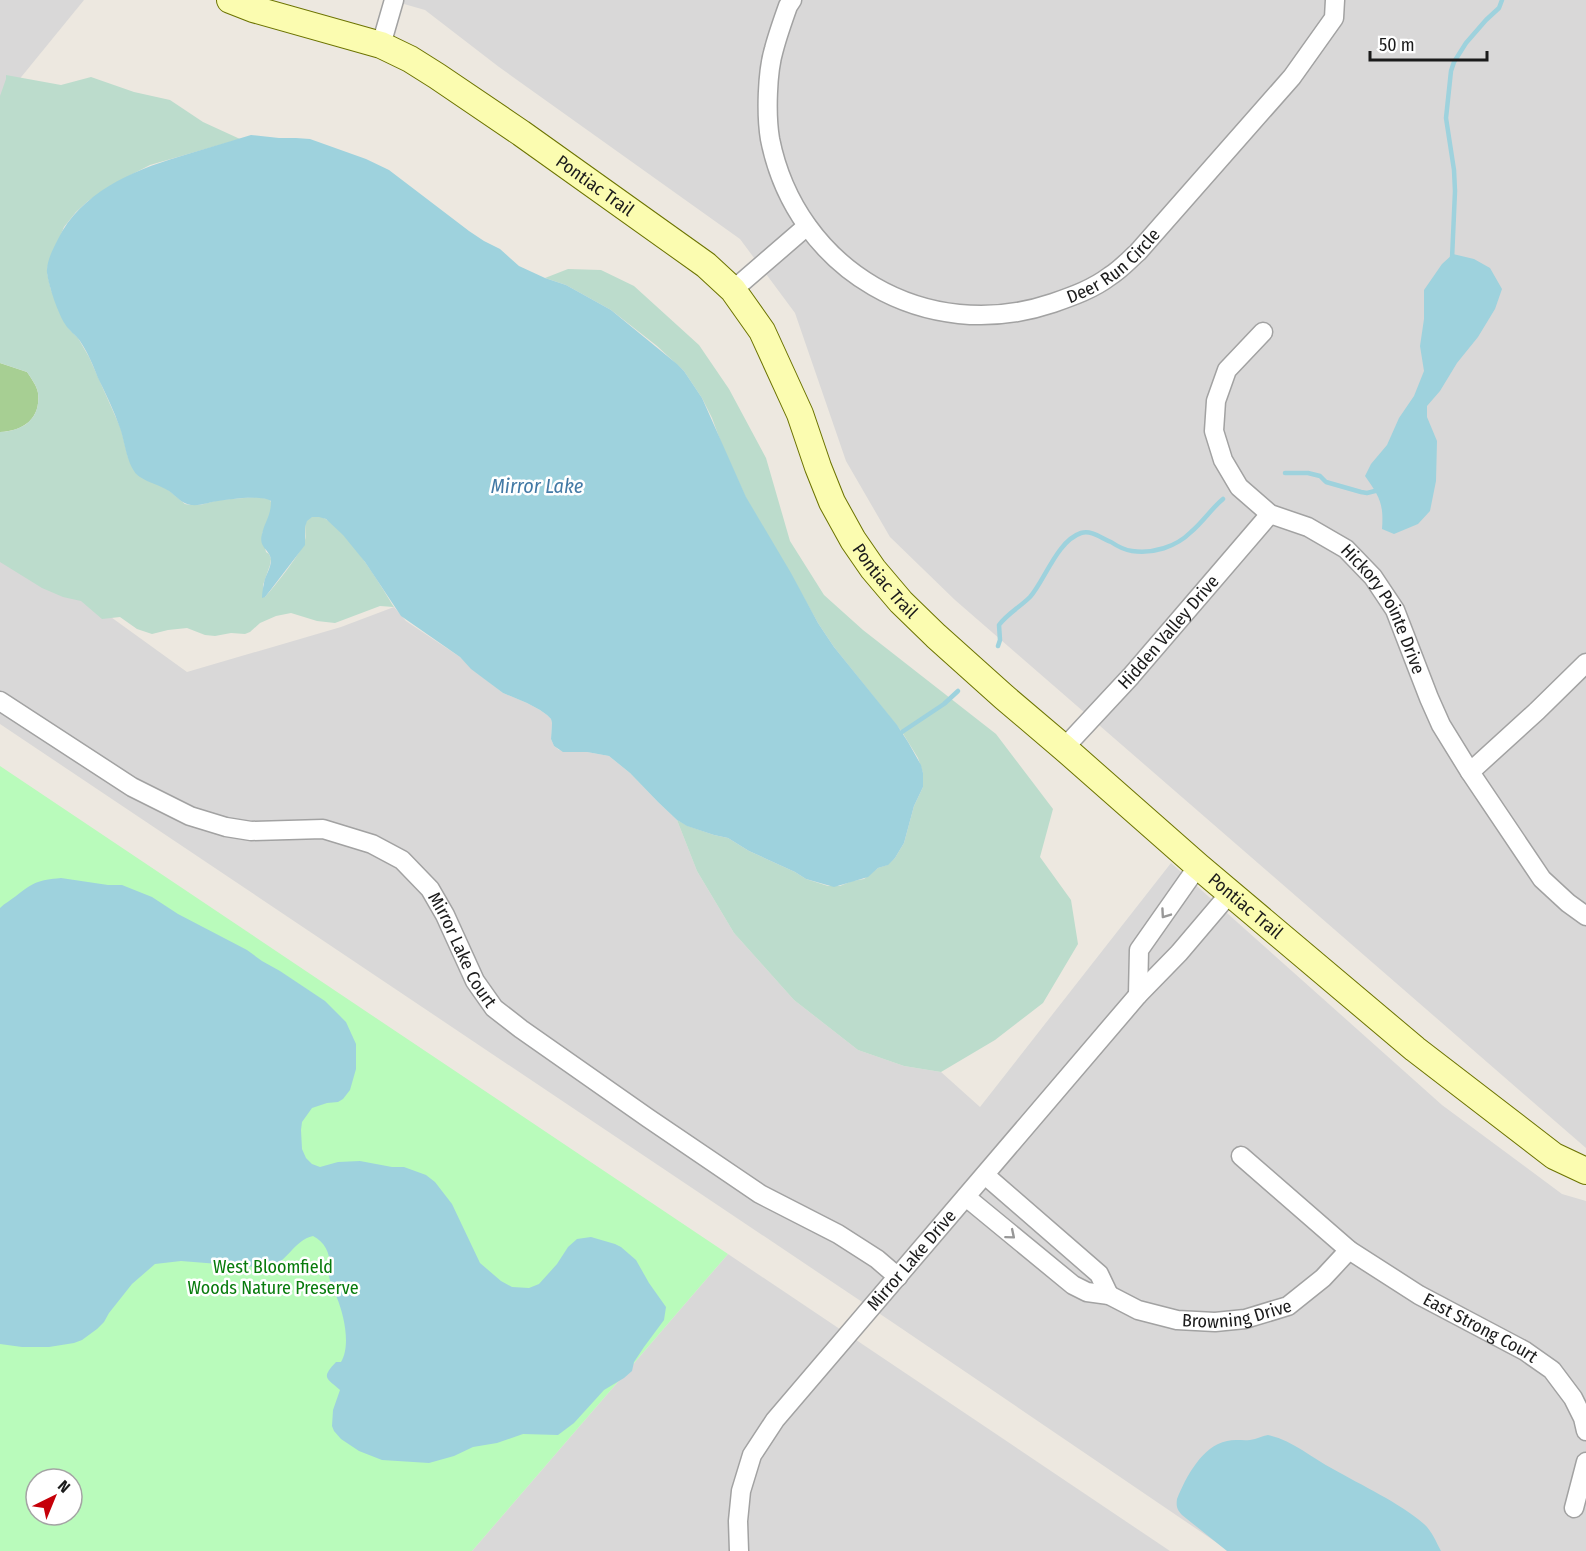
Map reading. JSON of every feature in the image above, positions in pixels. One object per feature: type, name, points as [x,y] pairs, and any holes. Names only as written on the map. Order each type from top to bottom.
[{"type":"main road","name":"Pontiac Trail","points":[[230,0],[253,9],[381,45],[411,59],[521,133],[706,265],[733,290],[762,330],[800,414],[832,502],[853,540],[901,602],[1004,697],[1198,866],[1424,1056],[1554,1156],[1586,1171]]},
{"type":"street","points":[[381,45],[394,0]]},
{"type":"street","name":"Deer Run Circle","points":[[792,0],[773,51],[767,100],[770,138],[783,184],[807,226],[834,257],[858,277],[892,297],[932,311],[964,315],[997,315],[1033,309],[1076,295],[1110,277],[1138,252],[1284,86],[1334,18],[1335,0]]},
{"type":"street","points":[[733,290],[807,226]]},
{"type":"street","name":"Hickory Pointe Drive","points":[[1263,332],[1227,370],[1216,401],[1214,431],[1223,460],[1239,487],[1270,514],[1308,526],[1346,549],[1373,577],[1395,610],[1429,698],[1470,772],[1542,879],[1586,916]]},
{"type":"street","name":"Hidden Valley Drive","points":[[1064,748],[1131,676],[1270,514]]},
{"type":"street","points":[[1470,772],[1586,663]]},
{"type":"street","name":"Mirror Lake Court","points":[[0,701],[132,787],[190,816],[226,827],[251,831],[323,829],[372,844],[402,860],[430,889],[445,915],[475,981],[494,1008],[648,1118],[760,1194],[838,1234],[877,1259],[898,1277]]},
{"type":"street","points":[[1138,995],[1139,950],[1198,866]]},
{"type":"street","name":"Mirror Lake Drive","points":[[739,1551],[738,1521],[741,1491],[752,1455],[775,1420],[1138,995],[1179,953],[1230,893]]},
{"type":"street","name":"East Strong Court","points":[[1240,1156],[1349,1250],[1419,1295],[1525,1351],[1552,1370],[1573,1398],[1583,1418],[1586,1431]]},
{"type":"street","points":[[985,1175],[1100,1274],[1108,1295]]},
{"type":"street","name":"Browning Drive","points":[[966,1197],[1073,1285],[1087,1292],[1108,1295],[1138,1310],[1177,1320],[1215,1322],[1245,1319],[1288,1306],[1323,1278],[1349,1250]]},
{"type":"street","points":[[1046,1264],[1063,1243]]},
{"type":"street","points":[[1574,1508],[1586,1462]]},
{"type":"shaded area","points":[[0,0],[84,0],[0,103]]},
{"type":"shaded area","points":[[390,0],[1586,0],[1586,1148],[955,600],[890,537],[846,461],[795,313],[740,239],[499,67],[425,10]]},
{"type":"shaded area","points":[[0,537],[187,672],[341,627],[394,607],[406,621],[460,657],[503,693],[547,715],[552,723],[551,739],[559,750],[609,756],[630,773],[677,820],[697,871],[734,933],[794,1000],[858,1050],[904,1066],[941,1072],[980,1107],[1171,863],[1442,1105],[1562,1194],[1586,1201],[1586,1551],[1229,1551],[892,1322],[0,724]]},
{"type":"shaded area","points":[[728,1254],[1170,1551],[472,1551]]},
{"type":"green space","points":[[6,75],[61,85],[91,77],[134,92],[170,100],[203,122],[240,139],[150,165],[117,182],[88,201],[64,227],[47,268],[51,290],[69,329],[78,338],[89,357],[121,429],[128,457],[137,474],[167,489],[185,504],[190,505],[257,497],[269,499],[271,512],[262,534],[266,552],[271,559],[263,585],[265,597],[288,569],[303,545],[307,520],[319,516],[331,522],[343,534],[369,567],[394,607],[380,606],[335,623],[317,621],[291,613],[260,623],[245,634],[205,635],[187,628],[152,634],[137,629],[120,617],[102,619],[81,601],[63,597],[42,588],[0,562],[0,432],[16,429],[29,422],[37,410],[38,402],[38,393],[27,372],[0,363],[0,96]]},
{"type":"green space","points":[[568,269],[601,270],[634,286],[699,345],[729,389],[766,458],[790,541],[824,595],[863,630],[996,734],[1053,809],[1040,857],[1071,900],[1078,944],[1043,1003],[995,1040],[941,1072],[904,1066],[858,1050],[794,1000],[734,933],[697,871],[677,820],[688,826],[728,838],[806,879],[828,886],[840,886],[864,879],[895,858],[904,843],[914,806],[923,787],[923,773],[918,758],[902,732],[834,647],[818,623],[746,498],[712,418],[684,371],[657,346],[611,310],[566,285],[545,278]]},
{"type":"green space","points":[[0,363],[27,372],[38,393],[38,402],[37,410],[29,422],[16,429],[0,432]]},
{"type":"green space","name":"West Bloomfield Woods Nature Preserve","points":[[0,766],[728,1254],[472,1551],[0,1551]]},
{"type":"water","name":"Mirror Lake","points":[[251,135],[310,139],[366,159],[389,170],[469,231],[500,249],[519,266],[566,285],[611,310],[684,371],[702,398],[746,497],[818,623],[834,647],[897,725],[921,765],[923,787],[914,806],[904,843],[888,865],[878,868],[868,877],[834,887],[806,879],[728,838],[687,826],[677,820],[630,773],[609,756],[587,752],[563,752],[554,746],[551,739],[552,723],[547,715],[503,693],[471,669],[460,657],[401,616],[365,562],[343,535],[326,519],[312,517],[307,521],[305,545],[262,598],[271,560],[261,539],[271,501],[246,498],[191,505],[136,473],[129,461],[115,415],[90,359],[80,341],[68,329],[57,307],[47,273],[52,251],[68,223],[80,209],[109,186],[143,169]]},
{"type":"water","points":[[1453,254],[1474,259],[1490,268],[1502,289],[1495,309],[1478,337],[1427,406],[1427,417],[1437,441],[1436,481],[1430,511],[1418,524],[1394,534],[1382,529],[1380,500],[1365,476],[1371,464],[1387,445],[1399,418],[1414,396],[1424,371],[1420,346],[1424,319],[1424,290],[1442,264]]},
{"type":"water","points":[[61,878],[122,885],[152,897],[280,971],[325,1001],[346,1022],[356,1044],[356,1069],[350,1090],[343,1099],[312,1108],[302,1122],[302,1149],[312,1164],[320,1167],[338,1162],[360,1161],[404,1167],[426,1175],[435,1182],[452,1204],[480,1263],[512,1287],[529,1288],[539,1284],[577,1239],[591,1237],[621,1247],[636,1260],[666,1307],[664,1320],[634,1362],[632,1371],[604,1390],[574,1423],[558,1435],[523,1434],[497,1443],[473,1447],[454,1456],[429,1463],[382,1460],[359,1451],[341,1439],[332,1426],[333,1410],[340,1390],[327,1378],[327,1375],[336,1362],[341,1362],[346,1348],[346,1339],[340,1305],[330,1279],[328,1252],[321,1241],[313,1236],[306,1238],[275,1265],[268,1268],[181,1261],[155,1264],[132,1284],[104,1322],[82,1340],[49,1347],[0,1344],[0,908],[32,885]]},
{"type":"water","points":[[1268,1435],[1294,1445],[1404,1509],[1427,1527],[1441,1551],[1227,1551],[1182,1515],[1177,1508],[1177,1499],[1190,1472],[1210,1449],[1227,1441],[1250,1440]]},
{"type":"waterway","points":[[1452,259],[1455,191],[1446,118],[1451,71],[1466,43],[1499,8],[1502,0]]},
{"type":"waterway","points":[[1285,473],[1308,473],[1320,476],[1326,482],[1361,492],[1379,490]]},
{"type":"waterway","points":[[998,646],[999,625],[1036,590],[1058,552],[1073,537],[1081,533],[1089,533],[1121,548],[1140,552],[1156,550],[1185,537],[1223,499]]},
{"type":"waterway","points":[[902,732],[944,704],[958,691]]}]
